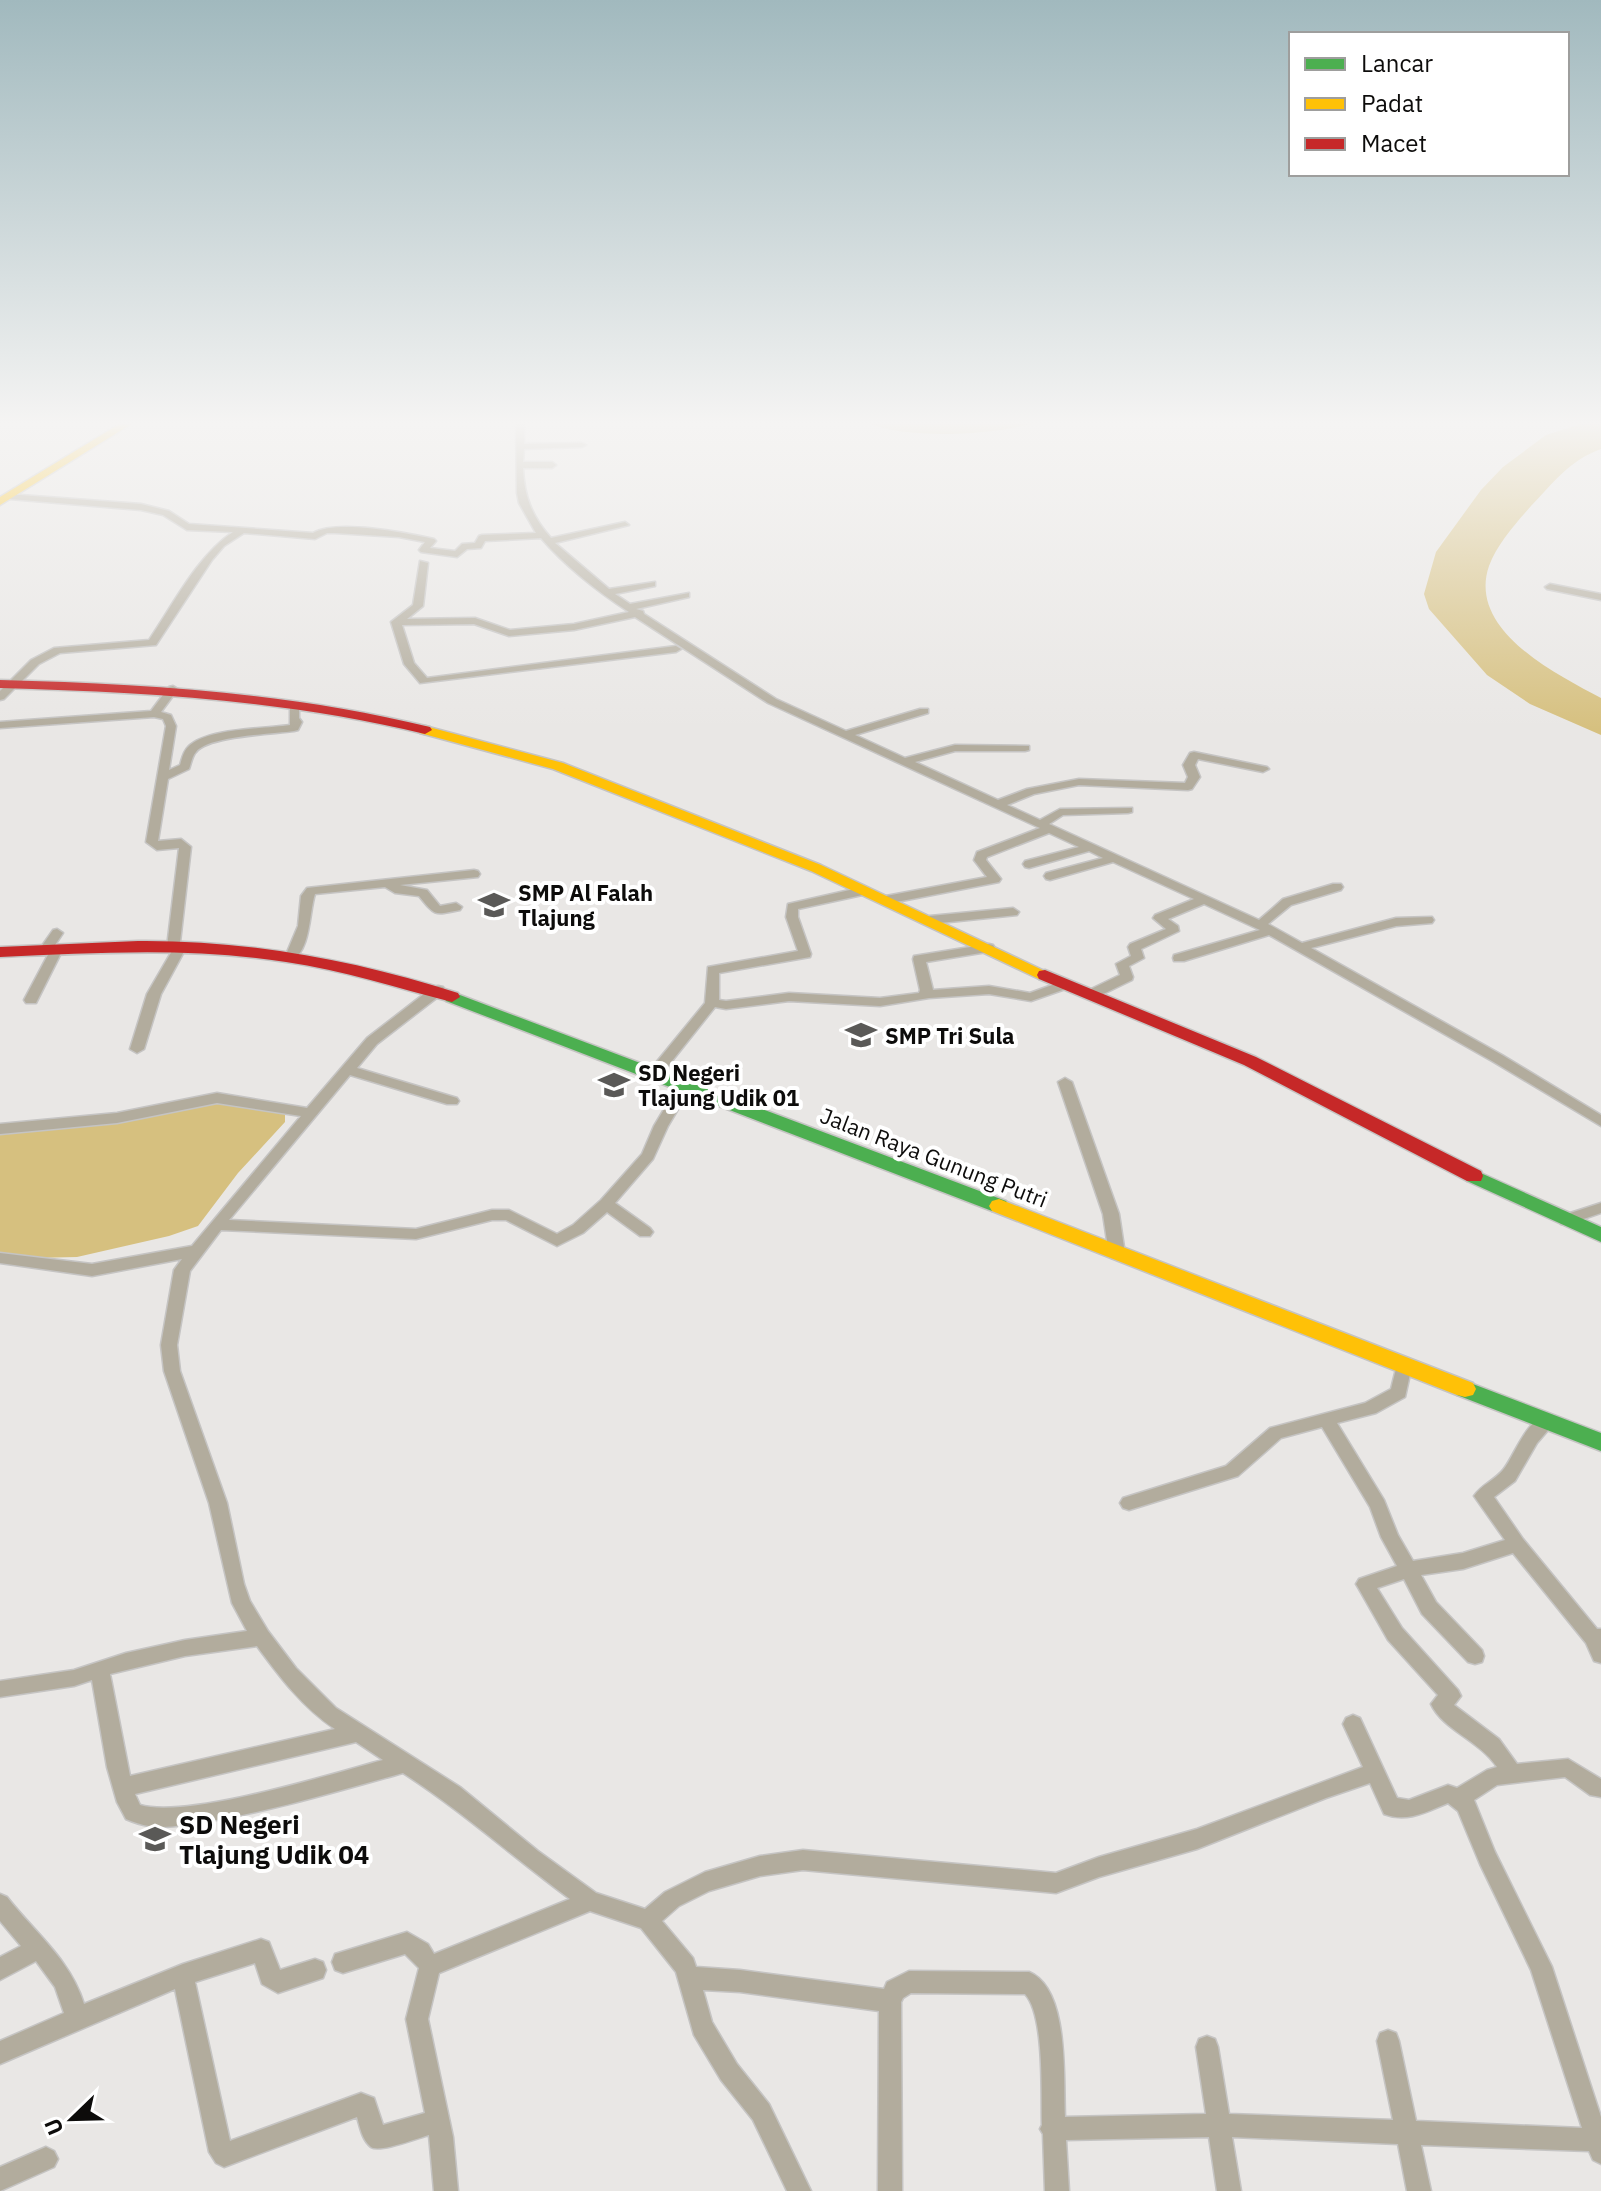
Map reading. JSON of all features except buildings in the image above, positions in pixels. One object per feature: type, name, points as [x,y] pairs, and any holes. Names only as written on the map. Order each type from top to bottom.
[{"type":"street","points":[[184,525],[315,536],[327,529],[399,534],[431,541],[424,550],[457,554],[465,546],[478,546],[482,538],[545,538],[623,525]]},
{"type":"street","points":[[537,525],[545,538],[609,592],[772,701],[1265,928],[1601,1121]]},
{"type":"street","points":[[4,689],[35,662],[58,650],[152,643],[207,561],[221,544],[242,530]]},
{"type":"street","points":[[396,622],[418,606],[423,563]]},
{"type":"street","points":[[609,592],[652,584]]},
{"type":"street","points":[[1550,587],[1601,597]]},
{"type":"street","points":[[630,607],[686,595]]},
{"type":"street","points":[[396,622],[475,621],[509,633],[574,627],[640,613]]},
{"type":"street","points":[[396,622],[409,664],[424,681],[676,649]]},
{"type":"street","points":[[4,689],[173,689],[294,705],[386,720],[558,766],[699,819],[886,900],[1066,984],[1250,1061],[1427,1155],[1601,1235]]},
{"type":"street","points":[[154,714],[173,689]]},
{"type":"street","points":[[162,778],[185,767],[191,751],[199,745],[244,732],[294,728],[297,724],[294,705]]},
{"type":"street","points":[[847,734],[924,711]]},
{"type":"street","points":[[0,725],[154,714],[167,717],[171,726],[152,844],[181,843],[185,847],[177,946],[154,994],[137,1049]]},
{"type":"street","points":[[907,761],[955,748],[1025,748]]},
{"type":"street","points":[[999,804],[1031,791],[1079,782],[1188,787],[1194,777],[1190,759],[1194,755],[1263,769]]},
{"type":"street","points":[[886,900],[995,879],[978,857],[1046,826],[1060,812],[1128,810]]},
{"type":"street","points":[[1029,864],[1091,847]]},
{"type":"street","points":[[1050,876],[1115,858]]},
{"type":"street","points":[[291,957],[302,933],[309,892],[474,874]]},
{"type":"street","points":[[386,883],[399,890],[423,893],[437,910],[456,907]]},
{"type":"street","points":[[1179,958],[1265,928],[1287,902],[1337,887]]},
{"type":"street","points":[[655,1073],[712,1003],[713,970],[805,954],[792,917],[792,907],[863,891]]},
{"type":"street","points":[[1092,994],[1127,977],[1122,964],[1138,958],[1134,947],[1173,931],[1159,918],[1206,899]]},
{"type":"street","points":[[930,920],[1013,912]]},
{"type":"street","points":[[1302,947],[1396,922],[1428,920]]},
{"type":"street","points":[[31,1000],[53,945]]},
{"type":"street","name":"Jalan Raya Gunung Putri","points":[[0,952],[53,945],[177,946],[291,957],[392,976],[438,990],[1601,1442]]},
{"type":"street","points":[[927,994],[919,959],[989,948]]},
{"type":"street","points":[[712,1003],[721,1005],[789,997],[880,1002],[927,994],[989,990],[1031,997],[1066,984]]},
{"type":"street","points":[[438,990],[372,1041],[216,1225],[182,1270],[179,1302],[169,1345],[172,1371],[218,1503],[241,1603],[261,1637],[314,1701],[329,1714],[453,1794],[531,1858],[590,1901],[648,1920],[677,1953],[690,1978],[702,2027],[729,2072],[761,2112],[799,2191]]},
{"type":"street","points":[[348,1070],[452,1101]]},
{"type":"street","points":[[1065,1082],[1111,1214],[1117,1254]]},
{"type":"street","points":[[216,1225],[416,1234],[492,1215],[509,1215],[557,1241],[578,1229],[606,1204],[648,1156],[661,1126],[686,1084]]},
{"type":"street","points":[[0,1129],[117,1118],[217,1098],[310,1113]]},
{"type":"street","points":[[606,1204],[645,1232]]},
{"type":"street","points":[[1566,1220],[1601,1208]]},
{"type":"street","points":[[0,1258],[92,1270],[195,1251]]},
{"type":"street","points":[[1129,1503],[1232,1471],[1276,1433],[1327,1422],[1370,1408],[1399,1393],[1404,1365]]},
{"type":"street","points":[[1327,1422],[1378,1505],[1390,1537],[1429,1608],[1475,1656]]},
{"type":"street","points":[[1547,1422],[1531,1438],[1509,1476],[1483,1496],[1517,1544],[1598,1643]]},
{"type":"street","points":[[1512,1774],[1493,1746],[1441,1704],[1451,1696],[1395,1634],[1365,1584],[1407,1570],[1463,1561],[1517,1544]]},
{"type":"street","points":[[0,1689],[74,1678],[185,1648],[261,1637]]},
{"type":"street","points":[[100,1670],[123,1787],[127,1803],[136,1815],[151,1819],[170,1818],[291,1793],[406,1763]]},
{"type":"street","points":[[1052,2129],[1219,2125],[1407,2131],[1600,2144],[1541,1967],[1487,1857],[1470,1813],[1459,1798],[1448,1794],[1399,1810],[1391,1807],[1353,1724]]},
{"type":"street","points":[[123,1787],[360,1732]]},
{"type":"street","points":[[1459,1798],[1494,1776],[1568,1768],[1601,1788]]},
{"type":"street","points":[[648,1920],[672,1899],[705,1882],[760,1866],[803,1860],[1056,1883],[1099,1867],[1197,1839],[1374,1773]]},
{"type":"street","points":[[430,1966],[590,1901]]},
{"type":"street","points":[[0,1904],[17,1929],[62,1975],[75,2019]]},
{"type":"street","points":[[343,1962],[407,1943],[420,1952],[430,1966],[417,2019],[437,2121],[446,2191]]},
{"type":"street","points":[[0,1969],[38,1948]]},
{"type":"street","points":[[0,2053],[183,1975],[261,1950],[270,1976],[278,1982],[315,1970]]},
{"type":"street","points":[[183,1975],[224,2155],[361,2104],[366,2106],[372,2129],[378,2138],[437,2121]]},
{"type":"street","points":[[690,1978],[740,1981],[890,2001]]},
{"type":"street","points":[[890,2191],[890,2001],[899,1986],[909,1982],[1029,1983],[1037,1989],[1044,2000],[1049,2024],[1057,2191]]},
{"type":"street","points":[[1388,2041],[1419,2191]]},
{"type":"street","points":[[1207,2047],[1229,2191]]},
{"type":"street","points":[[0,2179],[46,2159]]},
{"type":"shaded area","points":[[1455,525],[1515,525],[1489,566],[1486,589],[1491,610],[1503,630],[1540,663],[1601,698],[1601,735],[1530,704],[1487,675],[1429,609],[1424,594],[1436,552]]},
{"type":"shaded area","points":[[226,1101],[285,1113],[285,1122],[238,1173],[198,1226],[169,1236],[77,1257],[31,1258],[0,1252],[0,1133],[120,1123],[180,1108]]},
{"type":"traffic: fast","points":[[452,997],[999,1206]]},
{"type":"traffic: fast","points":[[1474,1176],[1601,1235]]},
{"type":"traffic: fast","points":[[1465,1389],[1601,1442]]},
{"type":"traffic: slow","points":[[425,730],[558,766],[816,868],[1045,975]]},
{"type":"traffic: slow","points":[[999,1206],[1465,1389]]},
{"type":"traffic: jam","points":[[0,684],[214,694],[320,707],[425,730]]},
{"type":"traffic: jam","points":[[0,952],[138,945],[217,948],[285,956],[353,969],[452,997]]},
{"type":"traffic: jam","points":[[1045,975],[1250,1061],[1474,1176]]},
{"type":"place","name":"SMP Al Falah Tlajung","points":[[494,905]]},
{"type":"place","name":"SMP Tri Sula","points":[[861,1035]]},
{"type":"place","name":"SD Negeri Tlajung Udik 01","points":[[614,1085]]},
{"type":"place","name":"SD Negeri Tlajung Udik 04","points":[[155,1839]]}]
